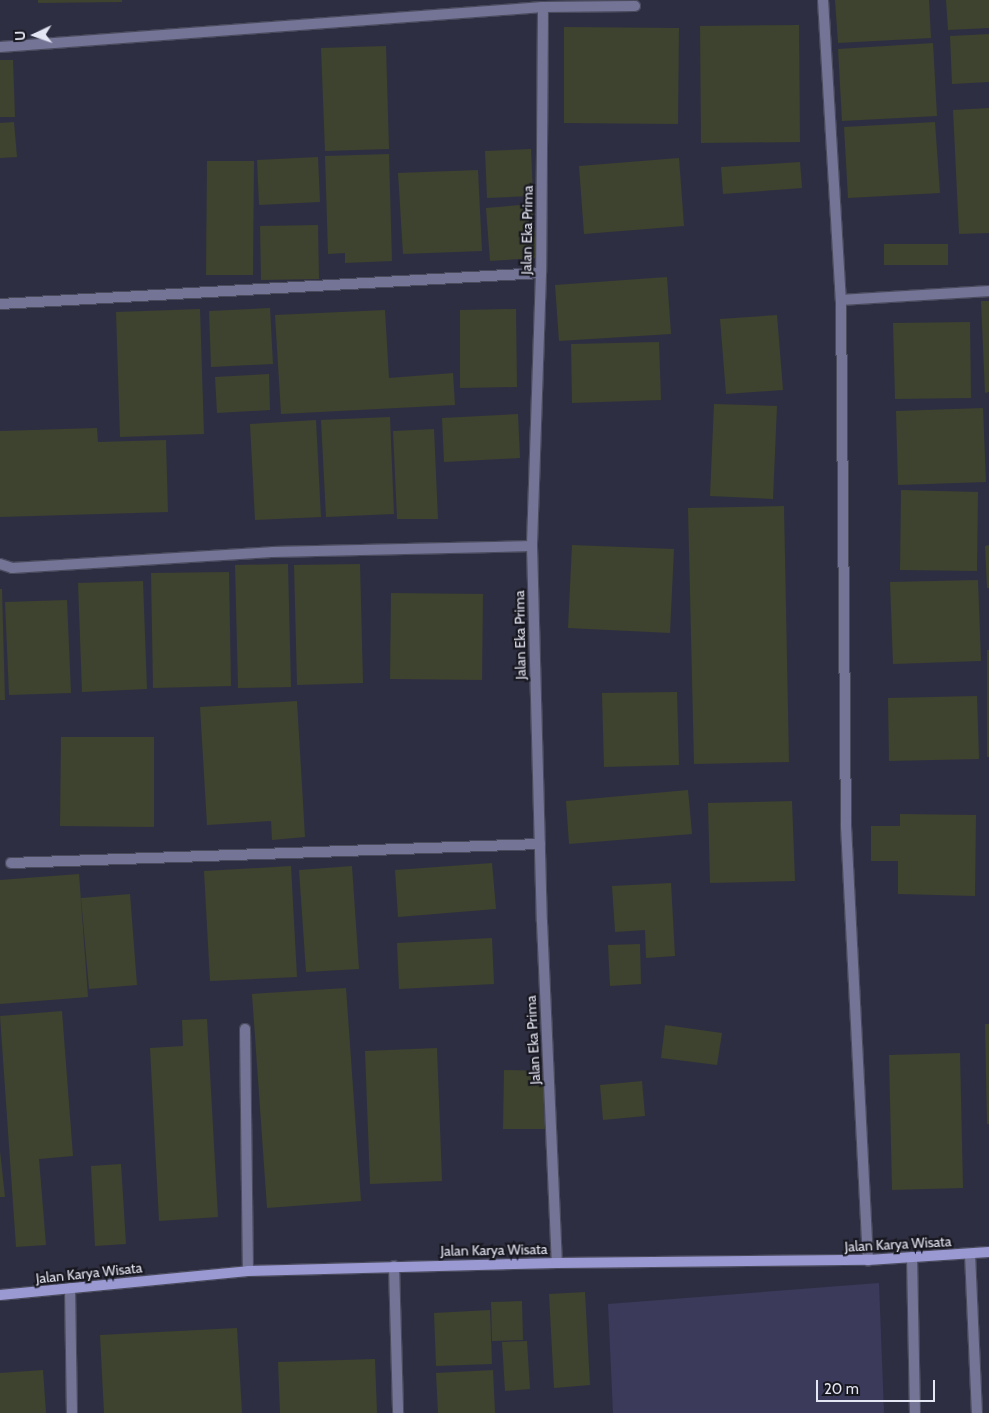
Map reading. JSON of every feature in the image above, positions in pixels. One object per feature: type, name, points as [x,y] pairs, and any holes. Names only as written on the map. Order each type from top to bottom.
[{"type":"street","points":[[823,0],[841,300],[846,826],[868,1260]]},
{"type":"street","points":[[0,47],[543,7],[635,6]]},
{"type":"street","name":"Jalan Eka Prima","points":[[543,7],[541,273],[532,546],[540,844],[557,1263]]},
{"type":"street","points":[[0,304],[541,273]]},
{"type":"street","points":[[841,300],[989,291]]},
{"type":"street","points":[[0,564],[12,568],[272,552],[532,546]]},
{"type":"street","points":[[11,864],[540,844]]},
{"type":"street","points":[[245,1029],[248,1271]]},
{"type":"street","name":"Jalan Karya Wisata","points":[[0,1295],[248,1271],[557,1263],[868,1260],[989,1252]]},
{"type":"street","points":[[970,1254],[976,1413]]},
{"type":"street","points":[[912,1257],[915,1413]]},
{"type":"street","points":[[394,1266],[398,1413]]},
{"type":"street","points":[[70,1288],[72,1413]]},
{"type":"shaded area","points":[[879,1283],[884,1413],[613,1413],[608,1304]]},
{"type":"building","points":[[38,0],[122,0],[122,2],[38,3]]},
{"type":"building","points":[[835,0],[929,0],[931,38],[838,43]]},
{"type":"building","points":[[946,0],[989,0],[989,28],[948,30]]},
{"type":"building","points":[[799,25],[800,142],[701,143],[700,26]]},
{"type":"building","points":[[564,27],[679,28],[678,124],[564,123]]},
{"type":"building","points":[[989,34],[989,82],[952,84],[950,36]]},
{"type":"building","points":[[933,43],[937,116],[842,121],[838,49]]},
{"type":"building","points":[[386,46],[389,149],[325,151],[321,48]]},
{"type":"building","points":[[0,60],[13,60],[15,117],[0,117]]},
{"type":"building","points":[[989,108],[989,233],[959,234],[953,110]]},
{"type":"building","points":[[14,122],[17,157],[0,158],[0,123]]},
{"type":"building","points":[[935,122],[940,193],[848,198],[844,127]]},
{"type":"building","points":[[531,149],[533,196],[487,198],[485,151]]},
{"type":"building","points":[[389,154],[392,261],[345,263],[345,253],[328,254],[325,156]]},
{"type":"building","points":[[318,157],[320,202],[259,205],[257,160]]},
{"type":"building","points":[[679,158],[684,226],[584,234],[579,166]]},
{"type":"building","points":[[207,161],[254,161],[253,275],[206,275]]},
{"type":"building","points":[[800,162],[802,188],[723,194],[721,167]]},
{"type":"building","points":[[478,170],[482,251],[403,254],[398,173]]},
{"type":"building","points":[[532,204],[537,258],[490,261],[486,208]]},
{"type":"building","points":[[318,225],[319,279],[261,280],[260,226]]},
{"type":"building","points":[[884,244],[948,244],[948,265],[884,265]]},
{"type":"building","points":[[667,277],[671,334],[559,341],[555,285]]},
{"type":"building","points":[[981,301],[989,301],[989,392],[985,393]]},
{"type":"building","points":[[270,308],[273,364],[211,367],[209,311]]},
{"type":"building","points":[[200,309],[204,434],[120,437],[116,312]]},
{"type":"building","points":[[516,309],[517,387],[460,388],[460,310]]},
{"type":"building","points":[[385,310],[389,378],[453,373],[455,405],[281,414],[275,315]]},
{"type":"building","points":[[777,315],[783,390],[726,394],[720,319]]},
{"type":"building","points":[[970,322],[971,398],[895,399],[893,323]]},
{"type":"building","points":[[659,342],[661,400],[572,403],[571,344]]},
{"type":"building","points":[[269,374],[270,410],[217,413],[215,377]]},
{"type":"building","points":[[714,404],[777,406],[773,499],[710,496]]},
{"type":"building","points":[[983,408],[986,482],[898,485],[896,411]]},
{"type":"building","points":[[518,414],[520,458],[444,462],[442,418]]},
{"type":"building","points":[[390,417],[394,514],[326,517],[321,420]]},
{"type":"building","points":[[316,420],[321,517],[255,520],[250,424]]},
{"type":"building","points":[[97,428],[98,442],[166,440],[168,512],[0,517],[0,431]]},
{"type":"building","points":[[434,429],[438,519],[397,519],[393,431]]},
{"type":"building","points":[[901,490],[978,492],[977,571],[900,570]]},
{"type":"building","points":[[784,506],[789,762],[694,764],[688,508]]},
{"type":"building","points":[[572,545],[674,549],[670,633],[568,628]]},
{"type":"building","points":[[989,545],[989,588],[987,588],[985,546]]},
{"type":"building","points":[[288,564],[291,687],[238,688],[235,565]]},
{"type":"building","points":[[360,564],[363,683],[297,685],[294,565]]},
{"type":"building","points":[[229,572],[231,686],[153,688],[151,573]]},
{"type":"building","points":[[978,580],[981,661],[893,664],[890,582]]},
{"type":"building","points":[[143,581],[147,689],[82,692],[78,583]]},
{"type":"building","points":[[0,589],[2,589],[5,700],[0,700]]},
{"type":"building","points":[[391,593],[483,594],[482,680],[390,679]]},
{"type":"building","points":[[67,600],[71,693],[9,695],[5,602]]},
{"type":"building","points":[[987,650],[989,650],[989,757],[987,757]]},
{"type":"building","points":[[677,692],[679,765],[604,767],[602,693]]},
{"type":"building","points":[[977,696],[979,759],[889,761],[888,698]]},
{"type":"building","points":[[297,701],[305,837],[272,840],[271,821],[207,825],[200,707]]},
{"type":"building","points":[[61,737],[154,737],[154,827],[60,826]]},
{"type":"building","points":[[688,790],[692,834],[569,844],[566,801]]},
{"type":"building","points":[[792,801],[795,881],[710,883],[708,803]]},
{"type":"building","points":[[900,814],[976,815],[975,896],[898,894],[898,861],[871,861],[871,826],[900,826]]},
{"type":"building","points":[[492,863],[496,909],[398,917],[395,870]]},
{"type":"building","points":[[291,866],[297,977],[210,981],[204,871]]},
{"type":"building","points":[[352,866],[359,969],[306,972],[299,870]]},
{"type":"building","points":[[79,874],[88,997],[0,1004],[0,880]]},
{"type":"building","points":[[671,883],[675,956],[646,958],[645,930],[615,932],[612,886]]},
{"type":"building","points":[[130,894],[137,985],[89,989],[81,898]]},
{"type":"building","points":[[492,938],[494,984],[399,989],[397,943]]},
{"type":"building","points":[[640,944],[641,984],[610,986],[608,945]]},
{"type":"building","points":[[346,988],[361,1201],[267,1208],[252,994]]},
{"type":"building","points":[[62,1011],[73,1156],[39,1159],[46,1245],[16,1247],[0,1016]]},
{"type":"building","points":[[207,1019],[218,1217],[159,1221],[150,1048],[183,1046],[182,1020]]},
{"type":"building","points":[[985,1024],[989,1024],[989,1124],[987,1124]]},
{"type":"building","points":[[665,1025],[722,1033],[717,1065],[661,1058]]},
{"type":"building","points":[[437,1048],[442,1181],[370,1184],[365,1051]]},
{"type":"building","points":[[960,1053],[963,1188],[892,1190],[889,1055]]},
{"type":"building","points":[[504,1070],[545,1071],[545,1129],[503,1129]]},
{"type":"building","points":[[642,1081],[645,1116],[603,1120],[600,1085]]},
{"type":"building","points":[[0,1151],[5,1197],[0,1197]]},
{"type":"building","points":[[121,1164],[126,1244],[95,1246],[91,1166]]},
{"type":"building","points":[[585,1292],[590,1385],[554,1388],[549,1294]]},
{"type":"building","points":[[522,1301],[523,1340],[492,1341],[491,1302]]},
{"type":"building","points":[[490,1310],[492,1364],[436,1366],[434,1313]]},
{"type":"building","points":[[237,1328],[242,1413],[104,1413],[100,1335]]},
{"type":"building","points":[[527,1341],[530,1389],[505,1391],[502,1342]]},
{"type":"building","points":[[375,1359],[377,1413],[280,1413],[278,1362]]},
{"type":"building","points":[[43,1370],[46,1413],[0,1413],[0,1373]]},
{"type":"building","points":[[493,1370],[495,1413],[438,1413],[436,1373]]}]
